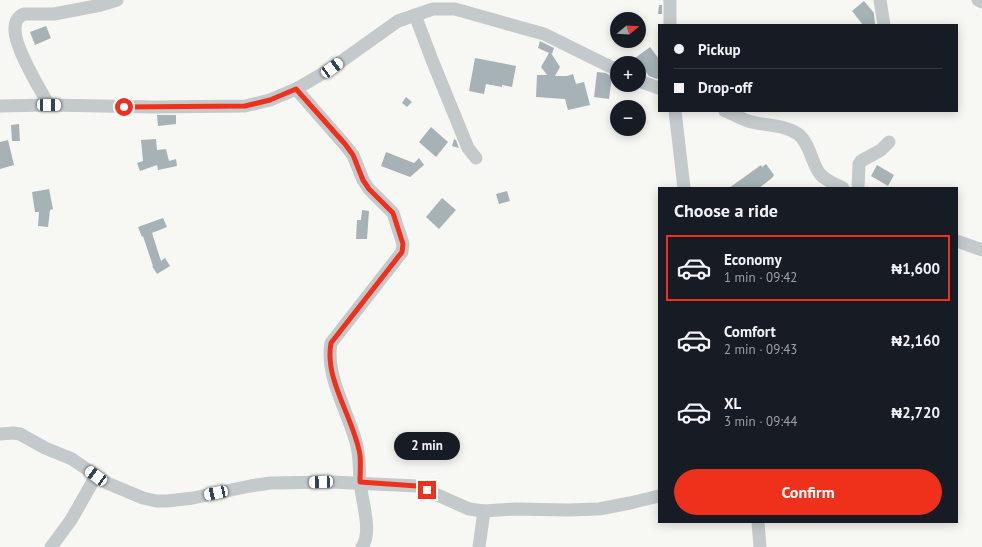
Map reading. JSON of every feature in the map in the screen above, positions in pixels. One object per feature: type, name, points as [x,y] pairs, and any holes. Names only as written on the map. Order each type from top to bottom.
[{"type":"street","points":[[49,105],[26,62],[18,41],[15,30],[16,21],[19,16],[24,14],[54,14],[81,4],[101,5],[117,0]]},
{"type":"street","points":[[670,0],[670,24]]},
{"type":"street","points":[[880,0],[884,24]]},
{"type":"street","points":[[978,0],[982,2]]},
{"type":"street","points":[[0,106],[245,106],[270,100],[296,89],[332,68],[398,21],[415,15],[432,5],[458,4],[544,34],[610,67]]},
{"type":"street","points":[[415,15],[468,148],[476,158]]},
{"type":"street","points":[[646,83],[658,88]]},
{"type":"street","points":[[296,89],[353,155],[363,180],[369,189],[393,213],[403,244],[402,252],[331,343],[329,352],[338,393],[360,455],[360,482],[366,533],[362,547]]},
{"type":"street","points":[[675,112],[684,187]]},
{"type":"street","points":[[727,112],[748,121],[789,129],[799,135],[805,142],[816,167],[821,174],[827,180],[841,187]]},
{"type":"street","points":[[858,187],[859,164],[861,161],[881,150],[889,142]]},
{"type":"street","points":[[958,241],[982,250]]},
{"type":"street","points":[[0,434],[20,434],[45,448],[72,459],[107,483],[143,498],[161,501],[193,498],[271,483],[332,482],[360,482],[417,486],[469,509],[484,511],[599,508],[658,496]]},
{"type":"street","points":[[52,547],[71,520],[96,476]]},
{"type":"street","points":[[480,547],[484,511]]},
{"type":"street","points":[[758,523],[760,547]]},
{"type":"building","points":[[864,1],[874,13],[875,24],[862,24],[852,11]]},
{"type":"building","points":[[659,5],[662,5],[662,14],[658,14]]},
{"type":"building","points":[[46,26],[51,38],[35,45],[30,32]]},
{"type":"building","points":[[540,41],[554,48],[552,54],[551,53],[560,67],[555,76],[567,76],[573,74],[576,84],[584,82],[590,105],[568,110],[565,99],[536,97],[537,75],[547,75],[541,67],[549,53],[538,48]]},
{"type":"building","points":[[650,47],[658,58],[658,78],[649,76],[646,72],[646,56],[638,56]]},
{"type":"building","points":[[475,58],[516,66],[512,87],[486,84],[484,94],[469,91]]},
{"type":"building","points":[[597,72],[606,73],[610,76],[609,99],[594,97]]},
{"type":"building","points":[[406,97],[412,102],[407,107],[402,103]]},
{"type":"building","points":[[157,115],[176,115],[176,124],[158,126]]},
{"type":"building","points":[[19,124],[20,141],[12,141],[11,125]]},
{"type":"building","points":[[431,127],[448,142],[436,157],[419,142]]},
{"type":"building","points":[[156,139],[157,150],[166,149],[169,161],[176,159],[177,166],[158,170],[157,165],[140,171],[137,163],[143,161],[141,140]]},
{"type":"building","points":[[454,139],[456,140],[459,148],[452,146]]},
{"type":"building","points":[[8,140],[14,165],[0,169],[0,142]]},
{"type":"building","points":[[386,152],[414,163],[419,158],[424,165],[410,177],[381,166]]},
{"type":"building","points":[[766,164],[774,175],[760,187],[730,187],[761,165],[762,167]]},
{"type":"building","points":[[877,165],[894,175],[888,186],[871,176]]},
{"type":"building","points":[[49,189],[53,209],[50,210],[48,227],[38,226],[39,212],[35,212],[32,192]]},
{"type":"building","points":[[507,191],[510,201],[499,204],[496,194]]},
{"type":"building","points":[[442,198],[456,210],[439,229],[426,217]]},
{"type":"building","points":[[362,210],[369,211],[367,239],[356,239],[357,220],[361,220]]},
{"type":"building","points":[[163,218],[167,227],[152,233],[161,261],[165,258],[170,266],[157,274],[152,266],[143,236],[142,237],[138,227]]},
{"type":"route","points":[[124,107],[245,106],[270,100],[296,89],[345,144],[353,155],[363,180],[369,189],[393,213],[398,224],[403,244],[402,252],[331,343],[329,352],[332,370],[338,393],[360,455],[360,482],[417,486],[427,490]]}]
